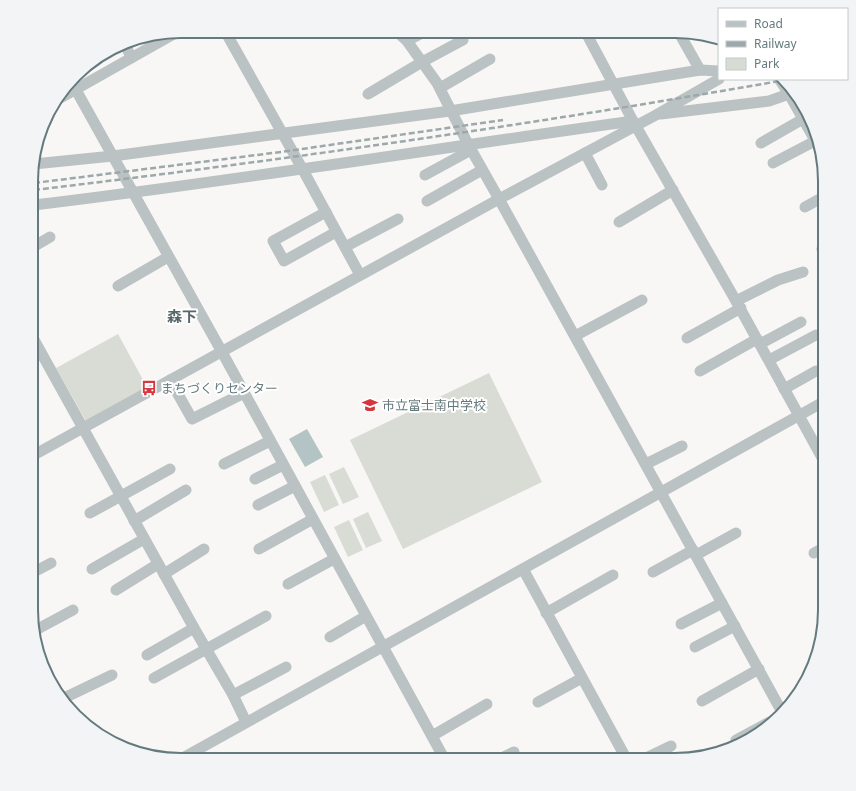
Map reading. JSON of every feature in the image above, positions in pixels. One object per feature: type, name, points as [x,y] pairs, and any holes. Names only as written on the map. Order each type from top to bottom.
[{"type":"street","points":[[229,38],[360,275]]},
{"type":"street","points":[[403,38],[440,88],[469,147],[661,491],[780,707]]},
{"type":"street","points":[[407,42],[414,38]]},
{"type":"street","points":[[589,38],[635,123],[739,304],[758,342],[818,451]]},
{"type":"street","points":[[682,38],[700,70]]},
{"type":"street","points":[[68,94],[165,39]]},
{"type":"street","points":[[368,94],[463,40]]},
{"type":"street","points":[[127,49],[131,58]]},
{"type":"street","points":[[440,88],[490,59]]},
{"type":"street","points":[[39,164],[113,156],[283,134],[450,110],[700,70],[718,71]]},
{"type":"street","points":[[38,453],[585,153],[635,123],[656,115],[718,80]]},
{"type":"street","points":[[76,90],[134,193],[168,258],[222,352],[441,753]]},
{"type":"street","points":[[656,115],[769,101],[788,94]]},
{"type":"street","points":[[792,99],[807,127]]},
{"type":"street","points":[[761,143],[803,119]]},
{"type":"street","points":[[38,205],[303,170],[635,123]]},
{"type":"street","points":[[773,163],[814,146]]},
{"type":"street","points":[[425,175],[469,147]]},
{"type":"street","points":[[585,153],[602,185]]},
{"type":"street","points":[[427,201],[482,170]]},
{"type":"street","points":[[619,222],[673,190]]},
{"type":"street","points":[[805,207],[818,200]]},
{"type":"street","points":[[326,212],[273,241],[284,261],[336,232]]},
{"type":"street","points":[[345,247],[398,219]]},
{"type":"street","points":[[38,244],[50,238]]},
{"type":"street","points":[[118,286],[168,258]]},
{"type":"street","points":[[687,338],[778,280],[803,272]]},
{"type":"street","points":[[575,336],[642,300]]},
{"type":"street","points":[[700,371],[801,322]]},
{"type":"street","points":[[769,360],[816,335]]},
{"type":"street","points":[[38,347],[144,539],[233,695],[246,722]]},
{"type":"street","points":[[784,389],[816,371]]},
{"type":"street","points":[[170,380],[192,419],[244,393]]},
{"type":"street","points":[[193,753],[246,722],[818,405]]},
{"type":"street","points":[[224,464],[270,441]]},
{"type":"street","points":[[646,464],[682,446]]},
{"type":"street","points":[[255,479],[283,464]]},
{"type":"street","points":[[90,513],[170,469]]},
{"type":"street","points":[[258,506],[295,486]]},
{"type":"street","points":[[134,521],[186,490]]},
{"type":"street","points":[[259,549],[313,519]]},
{"type":"street","points":[[653,572],[736,533]]},
{"type":"street","points":[[92,569],[144,539]]},
{"type":"street","points":[[116,590],[204,549]]},
{"type":"street","points":[[814,553],[818,551]]},
{"type":"street","points":[[288,584],[334,559]]},
{"type":"street","points":[[38,570],[51,563]]},
{"type":"street","points":[[523,569],[623,753]]},
{"type":"street","points":[[546,613],[613,575]]},
{"type":"street","points":[[681,624],[722,603]]},
{"type":"street","points":[[39,628],[73,610]]},
{"type":"street","points":[[154,678],[266,616]]},
{"type":"street","points":[[330,637],[366,616]]},
{"type":"street","points":[[696,647],[735,626]]},
{"type":"street","points":[[147,655],[194,628]]},
{"type":"street","points":[[233,695],[286,667]]},
{"type":"street","points":[[702,701],[759,670]]},
{"type":"street","points":[[68,697],[112,675]]},
{"type":"street","points":[[538,702],[582,678]]},
{"type":"street","points":[[432,736],[487,704]]},
{"type":"street","points":[[656,753],[671,746]]},
{"type":"green space","points":[[118,334],[147,387],[86,421],[56,368]]},
{"type":"green space","points":[[489,373],[542,482],[403,549],[350,440]]},
{"type":"green space","points":[[344,467],[359,497],[343,504],[329,474]]},
{"type":"green space","points":[[325,475],[339,505],[324,512],[310,482]]},
{"type":"green space","points":[[368,512],[382,541],[366,548],[353,519]]},
{"type":"green space","points":[[349,520],[363,550],[348,557],[334,527]]},
{"type":"shaded area","points":[[307,429],[323,457],[305,467],[289,439]]},
{"type":"railway","points":[[38,189],[316,154],[598,112],[777,81]]},
{"type":"railway","points":[[38,182],[281,152],[503,120]]},
{"type":"place","name":"まちづくりセンター","points":[[149,388]]},
{"type":"place","name":"市立富士南中学校","points":[[370,405]]},
{"type":"district","name":"森下","points":[[182,317]]}]
